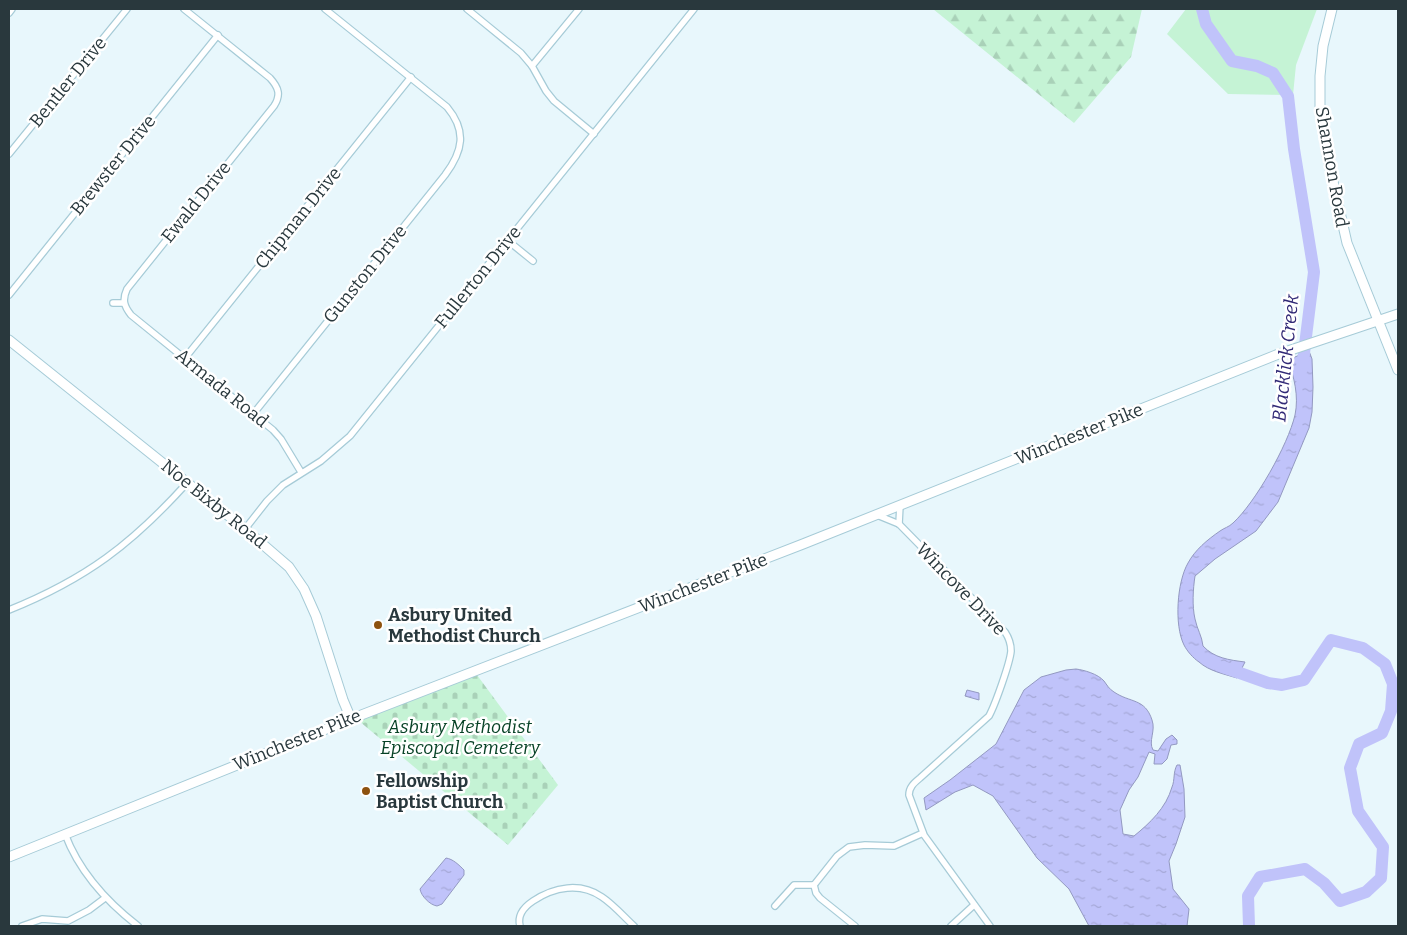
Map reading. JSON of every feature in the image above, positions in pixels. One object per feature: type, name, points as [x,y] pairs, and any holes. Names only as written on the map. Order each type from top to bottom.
[{"type":"main road","name":"Shannon Road","points":[[1332,9],[1326,30],[1320,69],[1319,89],[1322,126],[1344,233],[1398,370]]},
{"type":"main road","name":"Winchester Pike","points":[[9,857],[282,746],[877,515],[1276,355],[1398,314]]},
{"type":"main road","name":"Noe Bixby Road","points":[[9,340],[245,529],[289,567],[304,589],[316,616],[351,719]]},
{"type":"street","points":[[9,13],[12,9]]},
{"type":"street","name":"Bentler Drive","points":[[9,154],[126,9]]},
{"type":"street","points":[[184,9],[218,36]]},
{"type":"street","points":[[325,9],[411,77]]},
{"type":"street","points":[[467,9],[514,47],[532,66],[554,101],[594,134]]},
{"type":"street","points":[[532,66],[579,9]]},
{"type":"street","name":"Fullerton Drive","points":[[245,529],[267,501],[283,485],[327,456],[350,436],[694,9]]},
{"type":"street","name":"Ewald Drive","points":[[124,302],[126,289],[274,106],[282,90],[218,36]]},
{"type":"street","name":"Brewster Drive","points":[[9,295],[218,36]]},
{"type":"street","name":"Gunston Drive","points":[[254,413],[453,165],[460,147],[460,128],[453,113],[411,77]]},
{"type":"street","name":"Chipman Drive","points":[[185,358],[411,77]]},
{"type":"street","points":[[507,240],[533,262]]},
{"type":"street","points":[[112,303],[124,302]]},
{"type":"street","name":"Armada Road","points":[[124,302],[126,309],[131,315],[254,413],[281,439],[301,472]]},
{"type":"street","points":[[9,610],[67,584],[112,555],[148,524],[187,483]]},
{"type":"street","points":[[899,524],[900,505]]},
{"type":"street","name":"Wincove Drive","points":[[877,515],[899,524],[1005,632],[1011,649],[994,706],[989,716],[920,778],[910,788],[909,796],[923,832],[939,858],[990,926]]},
{"type":"street","points":[[814,885],[842,851],[849,847],[865,845],[894,846],[923,832]]},
{"type":"street","points":[[65,834],[73,852],[105,898],[138,926]]},
{"type":"street","points":[[775,906],[794,885],[814,885]]},
{"type":"street","points":[[814,885],[816,893],[820,898],[855,926]]},
{"type":"street","points":[[520,926],[520,914],[529,904],[545,894],[568,887],[591,892],[604,898],[634,926]]},
{"type":"street","points":[[22,926],[42,919],[63,924],[105,898]]},
{"type":"street","points":[[951,926],[974,905]]},
{"type":"green space","points":[[933,9],[1142,9],[1131,57],[1074,123]]},
{"type":"green space","points":[[1186,9],[1317,9],[1296,65],[1293,95],[1228,94],[1167,34]]},
{"type":"green space","name":"Asbury Methodist Episcopal Cemetery","points":[[477,675],[558,785],[508,845],[359,721]]},
{"type":"water","points":[[1309,351],[1312,359],[1313,387],[1309,428],[1278,502],[1256,531],[1215,559],[1195,576],[1194,614],[1203,646],[1217,656],[1245,662],[1237,678],[1207,668],[1190,654],[1185,647],[1181,637],[1178,615],[1181,581],[1184,571],[1194,554],[1206,542],[1242,514],[1270,473],[1285,442],[1295,415],[1295,387],[1288,360]]},
{"type":"water","points":[[1076,669],[1098,676],[1114,692],[1141,704],[1145,708],[1153,724],[1151,743],[1153,750],[1158,751],[1166,739],[1172,735],[1177,740],[1177,744],[1171,745],[1167,759],[1162,764],[1154,764],[1155,754],[1149,752],[1120,810],[1123,834],[1134,836],[1166,802],[1177,765],[1180,765],[1184,789],[1185,817],[1169,861],[1173,889],[1189,909],[1187,926],[1089,926],[1069,889],[1037,858],[993,796],[973,785],[955,792],[926,810],[924,798],[996,744],[1024,690],[1041,677]]},
{"type":"water","points":[[967,690],[979,693],[979,700],[965,696]]},
{"type":"water","points":[[446,858],[460,866],[464,870],[464,875],[442,904],[437,906],[426,900],[420,889]]},
{"type":"waterway","name":"Blacklick Creek","points":[[1202,9],[1206,24],[1232,61],[1257,66],[1273,73],[1288,96],[1294,149],[1314,272],[1302,369]]},
{"type":"waterway","name":"Blacklick Creek","points":[[1223,667],[1268,683],[1282,685],[1304,680],[1331,640],[1363,648],[1385,664],[1393,684],[1391,711],[1382,733],[1359,744],[1350,768],[1358,811],[1383,847],[1381,878],[1366,892],[1340,901],[1324,883],[1305,869],[1260,877],[1248,896],[1249,926]]},
{"type":"place","name":"Asbury United Methodist Church","points":[[378,625]]},
{"type":"place","name":"Fellowship Baptist Church","points":[[366,791]]}]
